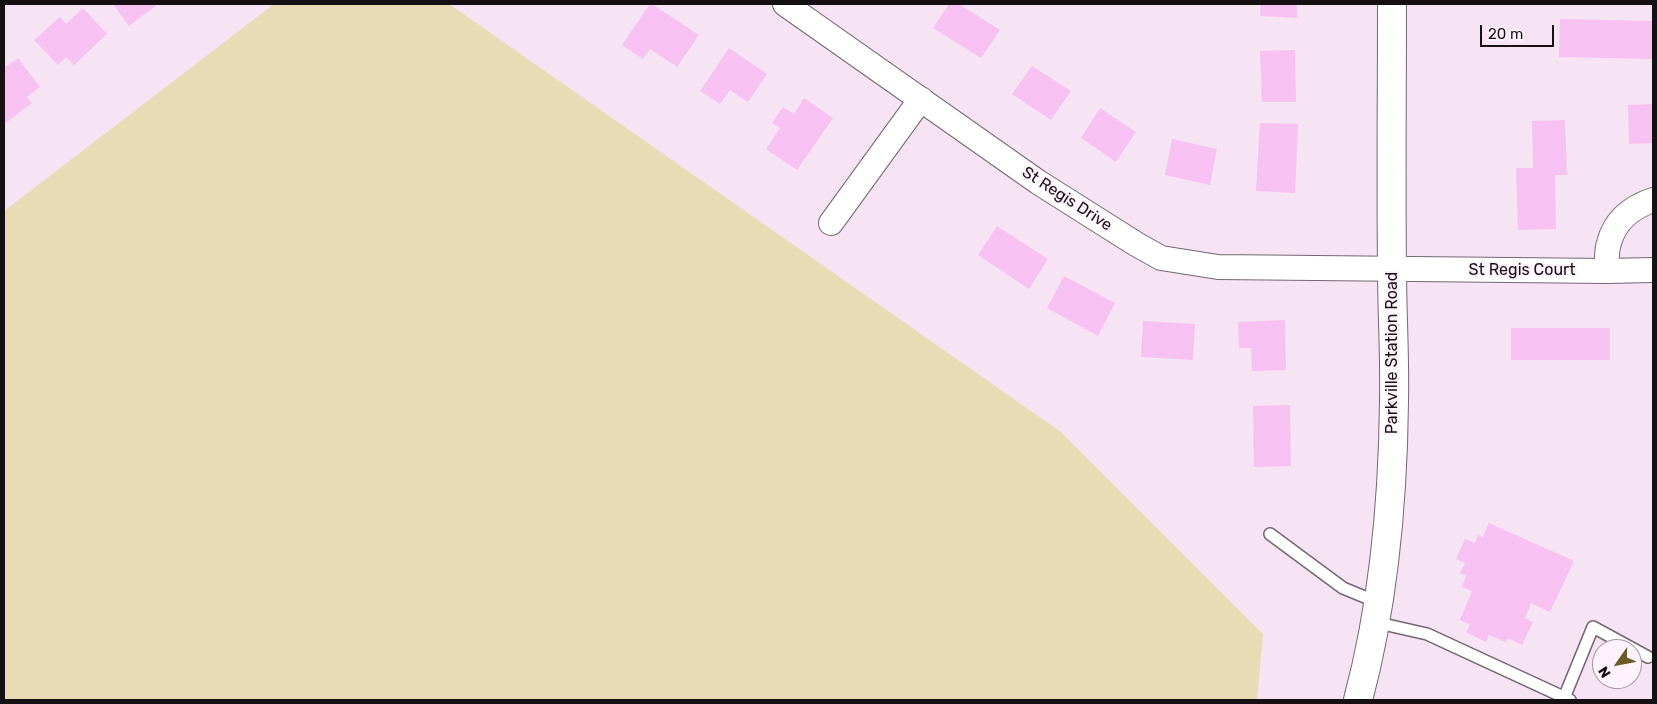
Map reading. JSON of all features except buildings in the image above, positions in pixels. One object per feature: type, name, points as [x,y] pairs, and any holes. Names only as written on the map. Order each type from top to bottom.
[{"type":"main road","name":"Parkville Station Road","points":[[1358,700],[1366,668],[1384,563],[1390,499],[1394,400],[1392,4]]},
{"type":"street","name":"St Regis Drive","points":[[786,4],[1038,182],[1161,258],[1218,267],[1392,270]]},
{"type":"street","points":[[831,223],[921,99]]},
{"type":"street","points":[[1607,271],[1608,244],[1617,224],[1634,207],[1653,200]]},
{"type":"street","name":"St Regis Court","points":[[1392,270],[1653,270]]},
{"type":"lane","points":[[1270,534],[1376,612],[1567,699],[1593,627],[1648,657]]},
{"type":"shaded area","points":[[274,4],[449,4],[1061,432],[1263,634],[1257,700],[4,700],[4,211]]}]
